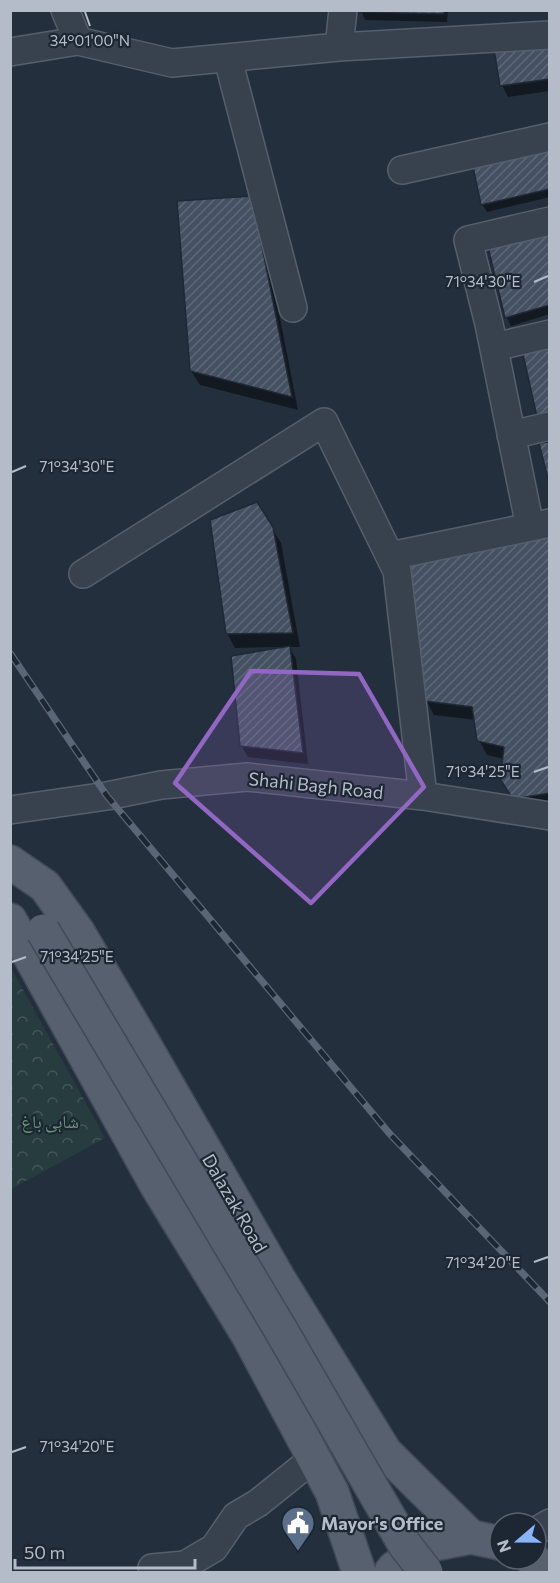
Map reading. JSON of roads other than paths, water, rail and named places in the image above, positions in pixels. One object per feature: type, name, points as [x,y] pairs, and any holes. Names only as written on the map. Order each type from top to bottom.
[{"type":"main road","name":"Dalazak Road","points":[[10,862],[45,886],[78,932],[280,1281],[385,1452],[486,1540]]},
{"type":"main road","points":[[10,877],[282,1332],[405,1545],[426,1572]]},
{"type":"main road","points":[[10,920],[157,1186],[248,1335],[314,1458],[332,1492],[359,1572]]},
{"type":"main road","points":[[391,1572],[429,1545],[486,1540]]},
{"type":"street","points":[[65,10],[78,41]]},
{"type":"street","points":[[339,47],[343,10]]},
{"type":"street","points":[[10,52],[78,41],[172,63],[339,47],[549,35]]},
{"type":"street","points":[[228,59],[293,308]]},
{"type":"street","points":[[402,170],[549,137]]},
{"type":"street","points":[[390,556],[540,525],[511,435],[494,347],[468,240],[549,221]]},
{"type":"street","points":[[494,347],[549,334]]},
{"type":"street","points":[[83,574],[324,422],[398,571],[423,796]]},
{"type":"street","points":[[511,435],[549,426]]},
{"type":"street","name":"Shahi Bagh Road","points":[[10,810],[107,796],[160,785],[247,777],[423,796],[549,816]]},
{"type":"street","points":[[152,1568],[185,1565],[214,1548],[236,1516],[258,1503],[314,1458]]},
{"type":"railway","points":[[10,653],[107,796],[389,1133],[550,1302]]},
{"type":"place","name":"Mayor's Office","points":[[298,1552]]},
{"type":"park label","name":"شاہی باغ","points":[[50,1121]]}]
